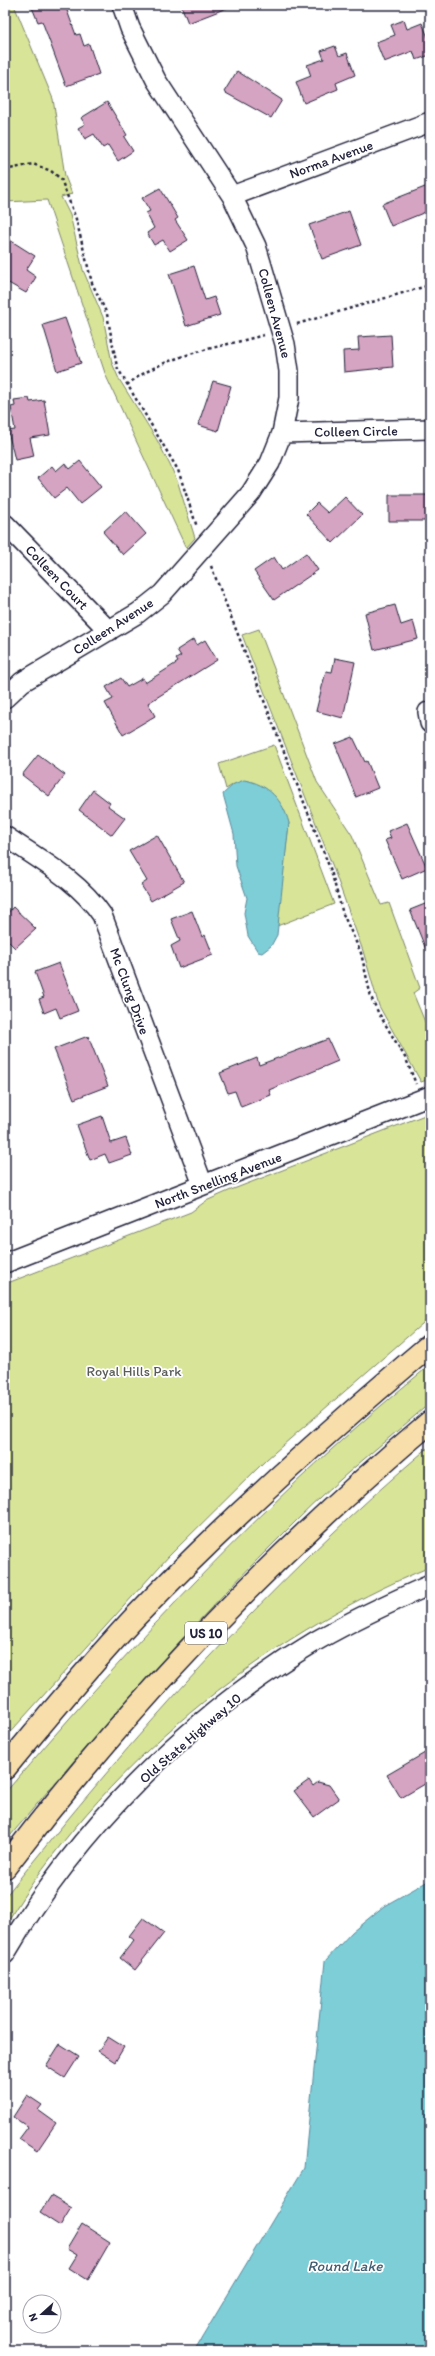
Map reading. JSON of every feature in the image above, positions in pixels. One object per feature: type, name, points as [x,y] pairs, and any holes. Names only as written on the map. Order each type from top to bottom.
[{"type":"highway","points":[[5,1768],[62,1700],[136,1617],[216,1536],[305,1451],[430,1345]]},
{"type":"highway","name":"US 10","points":[[5,1867],[54,1803],[214,1624],[298,1541],[387,1458],[430,1422]]},
{"type":"street","name":"Colleen Avenue","points":[[5,698],[22,682],[138,613],[162,594],[252,493],[270,463],[282,433],[289,398],[289,371],[286,344],[256,246],[232,196],[156,80],[130,28],[122,5]]},
{"type":"street","name":"Norma Avenue","points":[[232,196],[430,122]]},
{"type":"street","name":"Colleen Circle","points":[[282,433],[430,430]]},
{"type":"street","name":"Colleen Court","points":[[5,524],[109,630]]},
{"type":"street","name":"Mc Clung Drive","points":[[5,836],[76,884],[91,900],[102,915],[203,1185]]},
{"type":"street","name":"North Snelling Avenue","points":[[5,1263],[426,1098]]},
{"type":"street","name":"Old State Highway 10","points":[[5,1954],[42,1897],[80,1845],[168,1753],[215,1713],[260,1679],[315,1642],[372,1611],[430,1585]]},
{"type":"path","points":[[5,170],[33,164],[51,171],[61,179],[76,219],[92,283],[107,314],[117,367],[178,470],[204,548],[331,871],[343,914],[361,953],[371,997],[378,1012],[410,1066],[426,1098]]},
{"type":"green space","points":[[5,5],[14,5],[53,99],[65,176],[72,194],[61,197],[70,215],[83,270],[103,317],[112,363],[119,379],[157,440],[178,483],[195,538],[186,548],[106,376],[47,200],[5,202]]},
{"type":"green space","points":[[259,629],[317,782],[352,835],[381,905],[389,903],[420,988],[413,993],[430,1034],[430,1079],[421,1082],[379,1006],[363,951],[333,867],[242,635]]},
{"type":"green space","points":[[274,745],[334,904],[277,926],[289,823],[234,784],[226,789],[219,764]]},
{"type":"green space","name":"Royal Hills Park","points":[[430,1113],[430,1317],[267,1459],[169,1556],[5,1738],[5,1284],[191,1212],[206,1201],[231,1190]]},
{"type":"green space","points":[[430,1365],[430,1403],[328,1490],[220,1598],[75,1759],[5,1842],[5,1793],[104,1679],[207,1569],[261,1516],[316,1464]]},
{"type":"green space","points":[[430,1446],[430,1567],[368,1596],[306,1630],[246,1669],[189,1714],[136,1762],[87,1814],[43,1869],[5,1926],[5,1897],[103,1777],[154,1718],[206,1661],[315,1550]]},
{"type":"water","points":[[244,780],[260,785],[273,794],[283,807],[289,823],[277,935],[271,946],[262,953],[258,952],[248,936],[244,913],[247,898],[236,866],[234,834],[223,794],[234,784]]},
{"type":"water","name":"Round Lake","points":[[430,1880],[430,2351],[194,2351],[304,2168],[325,1961],[352,1932],[384,1906]]},
{"type":"building","points":[[31,5],[65,5],[76,35],[80,34],[84,46],[89,44],[99,74],[66,86],[42,21],[38,22]]},
{"type":"building","points":[[181,5],[232,5],[232,6],[188,23]]},
{"type":"building","points":[[404,20],[407,29],[422,23],[430,42],[430,55],[416,60],[413,51],[384,62],[376,42],[395,35],[391,25]]},
{"type":"building","points":[[335,46],[339,56],[347,53],[355,75],[336,83],[338,89],[304,103],[296,82],[311,76],[307,65],[324,59],[321,51]]},
{"type":"building","points":[[237,71],[282,100],[271,118],[224,92]]},
{"type":"building","points":[[107,102],[127,135],[124,137],[133,151],[118,161],[108,145],[103,148],[94,134],[85,139],[78,128],[85,124],[81,118]]},
{"type":"building","points":[[430,185],[430,202],[425,204],[428,211],[391,226],[382,204]]},
{"type":"building","points":[[160,188],[178,218],[175,220],[188,240],[170,251],[163,240],[154,245],[147,233],[154,228],[146,213],[150,211],[142,198]]},
{"type":"building","points":[[349,211],[361,245],[322,259],[309,225]]},
{"type":"building","points":[[5,237],[35,256],[26,270],[36,277],[26,293],[5,281]]},
{"type":"building","points":[[194,266],[205,300],[214,297],[220,315],[186,326],[169,274]]},
{"type":"building","points":[[65,318],[81,363],[57,371],[43,325]]},
{"type":"building","points":[[391,335],[393,367],[344,372],[343,351],[359,350],[358,337]]},
{"type":"building","points":[[213,381],[231,386],[218,431],[198,425]]},
{"type":"building","points":[[29,398],[30,402],[44,400],[50,435],[30,438],[34,456],[15,460],[8,431],[15,430],[11,407],[15,406],[14,400]]},
{"type":"building","points":[[80,461],[101,487],[80,504],[67,488],[54,498],[38,478],[52,466],[56,471],[65,463],[70,469]]},
{"type":"building","points":[[389,495],[430,495],[430,521],[389,521]]},
{"type":"building","points":[[345,497],[362,515],[333,543],[306,514],[317,503],[328,513]]},
{"type":"building","points":[[126,511],[146,534],[123,555],[103,532]]},
{"type":"building","points":[[306,553],[318,570],[274,600],[254,571],[274,557],[282,570]]},
{"type":"building","points":[[395,605],[401,625],[413,621],[418,639],[374,650],[365,613]]},
{"type":"building","points":[[194,639],[197,645],[205,640],[217,660],[148,703],[155,716],[123,735],[105,703],[113,699],[106,687],[121,678],[127,687],[143,678],[145,683],[178,662],[176,659],[181,656],[177,650]]},
{"type":"building","points":[[335,658],[355,662],[343,718],[316,711],[326,671],[332,672]]},
{"type":"building","points":[[353,737],[365,762],[367,761],[378,788],[356,797],[335,744]]},
{"type":"building","points":[[38,755],[65,775],[49,796],[22,775]]},
{"type":"building","points":[[93,790],[110,803],[108,806],[125,818],[112,835],[79,810]]},
{"type":"building","points":[[407,823],[427,868],[402,879],[385,840],[391,838],[388,831]]},
{"type":"building","points":[[157,835],[184,882],[151,901],[141,885],[147,881],[129,851]]},
{"type":"building","points":[[430,902],[430,957],[429,957],[410,910]]},
{"type":"building","points":[[13,907],[36,929],[15,948],[5,938],[5,916]]},
{"type":"building","points":[[192,911],[202,937],[205,935],[213,955],[179,968],[171,946],[180,941],[171,919]]},
{"type":"building","points":[[59,963],[78,1011],[60,1018],[56,1008],[44,1013],[39,999],[44,997],[35,972]]},
{"type":"building","points":[[88,1036],[108,1086],[74,1099],[54,1049]]},
{"type":"building","points":[[328,1039],[338,1061],[269,1090],[271,1095],[241,1107],[235,1091],[228,1093],[220,1073],[257,1058],[259,1065]]},
{"type":"building","points":[[102,1116],[111,1143],[126,1138],[132,1155],[109,1163],[105,1154],[90,1160],[77,1125]]},
{"type":"building","points":[[430,1750],[430,1781],[401,1798],[387,1775]]},
{"type":"building","points":[[309,1780],[313,1786],[318,1782],[329,1785],[339,1799],[314,1817],[294,1791]]},
{"type":"building","points":[[143,1918],[164,1933],[135,1970],[120,1958],[134,1940],[129,1936]]},
{"type":"building","points":[[108,2037],[124,2047],[115,2062],[98,2051]]},
{"type":"building","points":[[60,2044],[79,2056],[65,2078],[46,2066]]},
{"type":"building","points":[[27,2095],[42,2105],[38,2110],[56,2123],[37,2151],[19,2139],[28,2127],[13,2117]]},
{"type":"building","points":[[51,2196],[71,2208],[60,2226],[40,2213]]},
{"type":"building","points":[[82,2224],[110,2242],[88,2280],[69,2268],[77,2255],[67,2249]]}]
